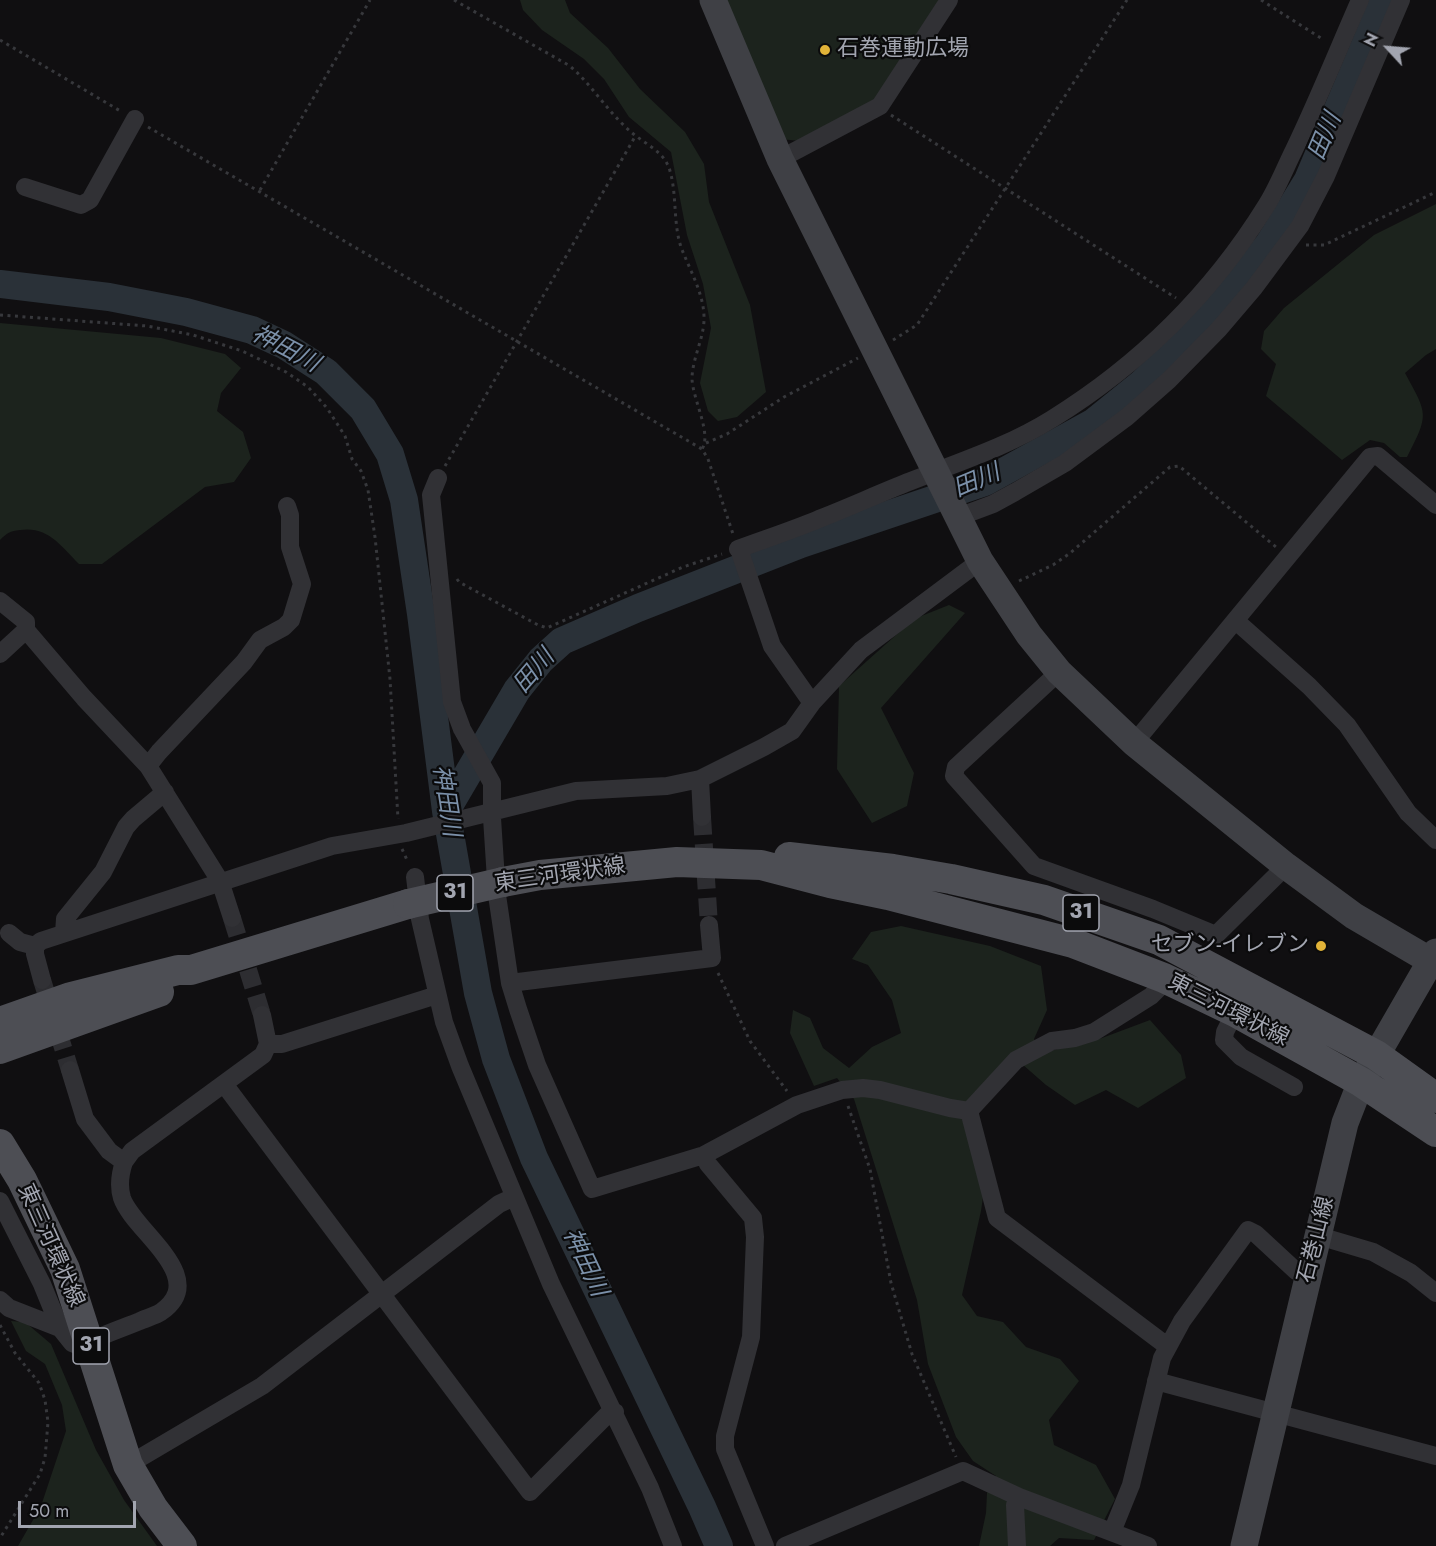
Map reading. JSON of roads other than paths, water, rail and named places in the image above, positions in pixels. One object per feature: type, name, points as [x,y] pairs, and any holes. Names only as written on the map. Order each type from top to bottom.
[{"type":"main road","name":"東三河環状線","points":[[761,865],[786,856],[892,869],[951,879],[1044,900],[1159,940],[1376,1055],[1436,1098]]},
{"type":"main road","name":"東三河環状線","points":[[0,1022],[71,997],[178,970],[191,970],[411,890],[677,862],[761,865],[830,883],[888,894],[1073,943],[1164,978],[1235,1012],[1361,1082],[1436,1132]]},
{"type":"main road","name":"東三河環状線","points":[[0,1049],[152,995],[179,983],[191,970]]},
{"type":"main road","name":"東三河環状線","points":[[0,1144],[22,1180],[65,1269],[128,1465],[153,1508],[182,1546]]},
{"type":"street","points":[[713,0],[780,159],[938,477],[980,561],[1029,635],[1059,672],[1134,743],[1286,866],[1354,916],[1434,959]]},
{"type":"street","points":[[780,159],[880,106],[949,0]]},
{"type":"street","points":[[812,703],[772,646],[740,552],[818,520],[938,477],[1052,419],[1157,340],[1190,308],[1240,246],[1268,204],[1311,115],[1360,0]]},
{"type":"street","points":[[958,516],[993,504],[1065,463],[1127,417],[1169,380],[1219,329],[1290,242],[1326,176],[1401,0]]},
{"type":"street","points":[[25,187],[81,205],[90,200],[135,119]]},
{"type":"street","points":[[1134,743],[1289,558],[1370,457],[1378,456],[1436,505]]},
{"type":"street","points":[[438,478],[431,495],[452,702],[469,744],[492,783],[497,895],[510,983],[537,1065],[592,1189],[704,1155],[797,1105],[842,1090],[863,1088],[880,1090],[969,1111]]},
{"type":"street","points":[[148,766],[244,662],[260,640],[284,627],[291,620],[302,584],[290,547],[290,515],[286,506]]},
{"type":"street","points":[[35,946],[41,941],[64,933],[332,846],[406,834],[576,791],[667,786],[700,779],[764,747],[792,730],[812,703],[861,650],[980,561]]},
{"type":"street","points":[[0,601],[26,621],[26,630],[84,698],[148,766],[220,881],[232,918]]},
{"type":"street","points":[[1236,621],[1309,686],[1347,725],[1408,813],[1436,840]]},
{"type":"street","points":[[0,654],[26,630]]},
{"type":"street","points":[[1059,672],[956,767],[954,776],[1034,866],[1153,909],[1216,935],[1286,866]]},
{"type":"street","points":[[700,779],[702,817]]},
{"type":"street","points":[[64,933],[65,919],[103,872],[126,827],[165,792]]},
{"type":"street","points":[[411,890],[444,1022],[460,1066],[551,1284],[615,1412],[650,1488],[673,1546]]},
{"type":"street","points":[[510,983],[711,958],[709,925]]},
{"type":"street","points":[[9,933],[20,942],[35,946]]},
{"type":"street","points":[[35,946],[42,980]]},
{"type":"street","name":"石巻山線","points":[[1244,1546],[1345,1123],[1361,1082],[1434,959]]},
{"type":"street","points":[[969,1111],[1016,1060],[1052,1041],[1075,1038],[1094,1032],[1151,996],[1159,988],[1164,978]]},
{"type":"street","points":[[268,1044],[282,1044],[437,996]]},
{"type":"street","points":[[1235,1012],[1225,1032],[1224,1040],[1241,1057],[1294,1087]]},
{"type":"street","points":[[0,1201],[42,1284],[60,1328],[72,1343],[80,1346],[159,1313],[171,1303],[177,1287],[176,1272],[129,1211],[123,1199],[120,1179],[124,1162],[132,1151],[263,1055],[268,1044],[262,1015]]},
{"type":"street","points":[[70,1070],[85,1119],[109,1150],[124,1162]]},
{"type":"street","points":[[224,1084],[530,1492],[608,1415],[615,1412]]},
{"type":"street","points":[[969,1111],[997,1218],[1167,1346]]},
{"type":"street","points":[[704,1155],[708,1164],[753,1218],[755,1237],[751,1337],[725,1436],[725,1449],[765,1546]]},
{"type":"street","points":[[128,1465],[262,1386],[499,1204],[514,1197]]},
{"type":"street","points":[[1112,1532],[1131,1485],[1156,1381],[1167,1346],[1182,1321],[1248,1230],[1256,1234],[1296,1271],[1308,1275]]},
{"type":"street","points":[[1319,1236],[1373,1252],[1411,1273],[1436,1293]]},
{"type":"street","points":[[0,1300],[9,1308],[60,1328]]},
{"type":"street","points":[[1156,1381],[1436,1456]]},
{"type":"street","points":[[786,1546],[963,1471],[1019,1497],[1148,1546]]},
{"type":"street","points":[[1017,1546],[1015,1504],[1019,1497]]},
{"type":"waterway","name":"田川","points":[[446,811],[517,690],[541,660],[562,641],[638,608],[801,544],[985,482],[1094,422],[1141,384],[1206,320],[1268,245],[1308,180],[1384,0]]},
{"type":"waterway","name":"神田川","points":[[0,284],[109,297],[186,312],[252,330],[284,345],[326,372],[363,409],[390,454],[404,500],[446,811],[478,993],[496,1059],[534,1158],[719,1546]]},
{"type":"tunnel","points":[[702,817],[709,925]]},
{"type":"tunnel","points":[[232,918],[262,1015]]},
{"type":"tunnel","points":[[42,980],[70,1070]]},
{"type":"place","name":"石巻運動広場","points":[[825,50]]},
{"type":"place","name":"セブン-イレブン","points":[[1321,946]]}]
